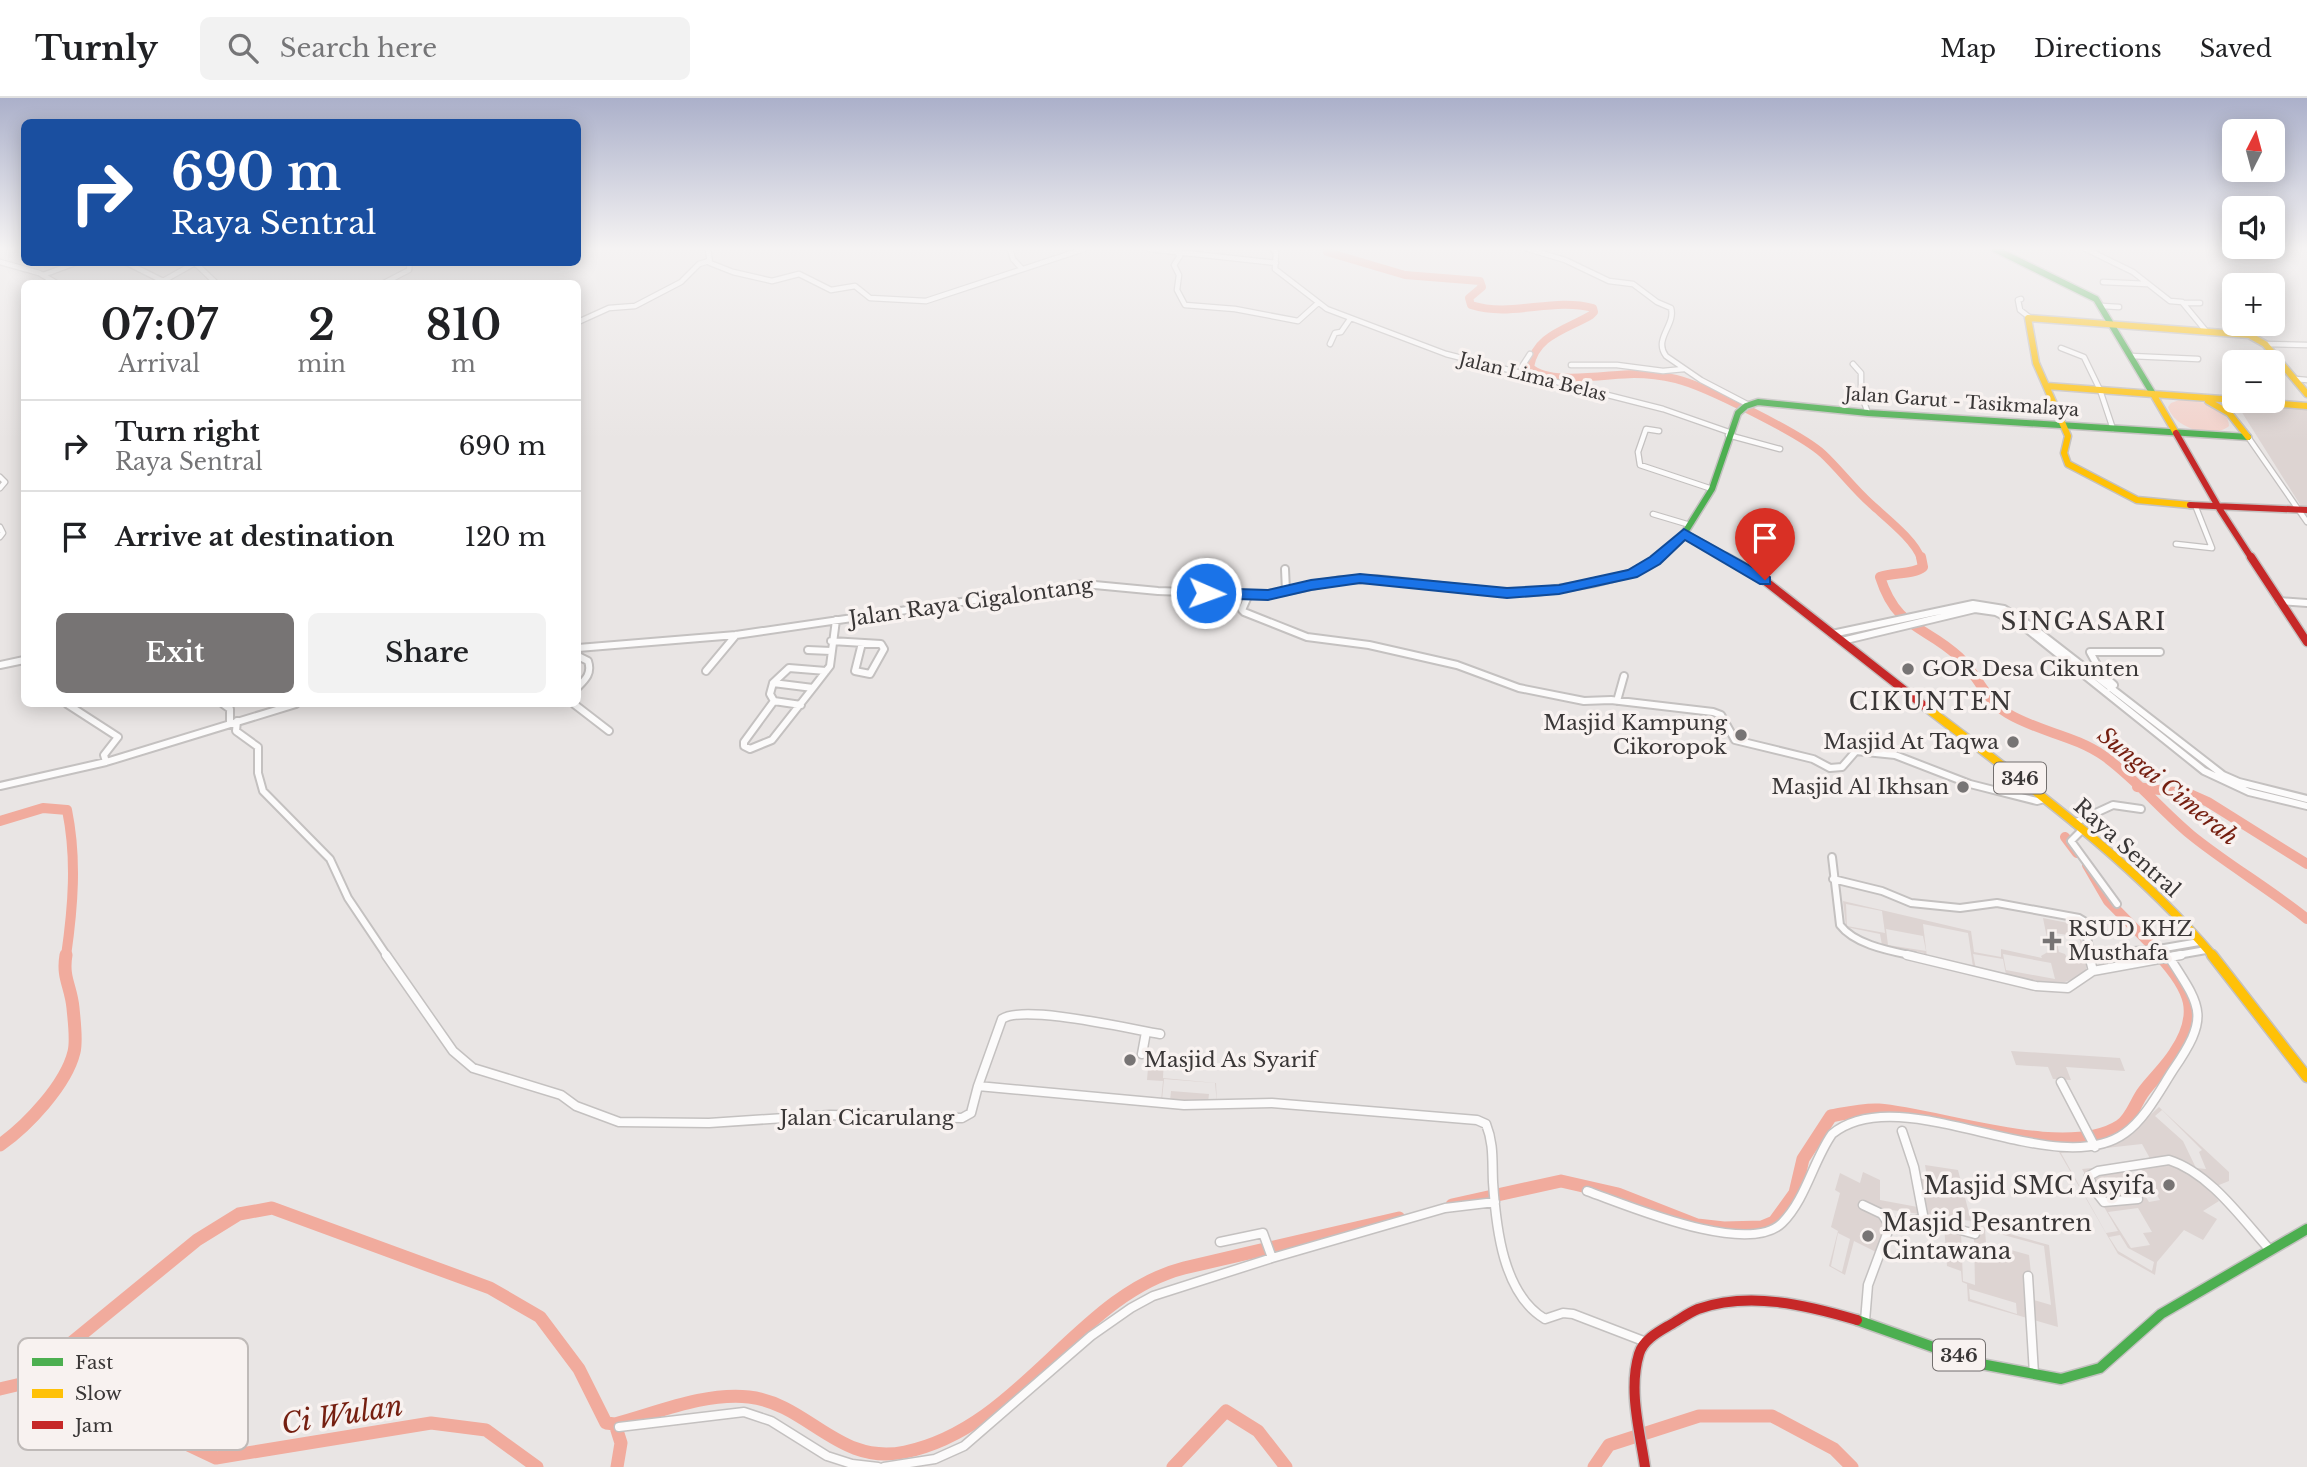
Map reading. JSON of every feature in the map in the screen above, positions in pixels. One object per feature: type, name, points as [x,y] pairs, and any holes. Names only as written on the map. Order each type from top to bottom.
[{"type":"main road","points":[[2106,313],[2219,508],[2277,601],[2302,628],[2307,642]]},
{"type":"main road","points":[[2270,350],[2249,335],[2029,317],[2033,352],[2066,426],[2068,438],[2064,446],[2064,458],[2072,466],[2130,498],[2219,508],[2303,510]]},
{"type":"main road","points":[[2285,367],[2307,394]]},
{"type":"main road","points":[[2047,386],[2222,399]]},
{"type":"main road","points":[[2162,407],[2168,399],[2178,396]]},
{"type":"main road","points":[[2194,397],[2219,406],[2248,438]]},
{"type":"main road","name":"Jalan Garut - Tasikmalaya","points":[[1747,405],[1762,402],[1868,413],[2248,438]]},
{"type":"main road","points":[[2285,404],[2307,406]]},
{"type":"main road","points":[[1684,534],[1712,489],[1729,433],[1738,413],[1747,405]]},
{"type":"main road","points":[[2218,436],[2232,432],[2236,423],[2232,413]]},
{"type":"main road","points":[[2160,432],[2170,428],[2170,421]]},
{"type":"main road","points":[[2170,421],[2204,435]]},
{"type":"main road","name":"Raya Sentral","points":[[1684,534],[1755,573],[2074,823],[2145,885],[2201,942],[2307,1077]]},
{"type":"main road","name":"346","points":[[1646,1342],[1685,1314],[1707,1306],[1735,1301],[1791,1303],[1865,1321],[1981,1364],[2061,1379],[2100,1368],[2161,1314],[2307,1229]]},
{"type":"main road","points":[[1645,1467],[1638,1404],[1637,1363],[1646,1342]]},
{"type":"street","points":[[581,320],[598,313]]},
{"type":"street","points":[[1255,313],[1298,321],[1307,313]]},
{"type":"street","name":"Jalan Lima Belas","points":[[1338,313],[1446,354],[1524,376],[1664,409],[1780,449]]},
{"type":"street","points":[[1673,313],[1662,350],[1675,364],[1747,405]]},
{"type":"street","points":[[2021,313],[2029,317]]},
{"type":"street","points":[[2191,313],[2206,331]]},
{"type":"street","points":[[1331,344],[1335,333],[1340,332],[1350,319]]},
{"type":"street","points":[[2265,344],[2307,345]]},
{"type":"street","points":[[2061,348],[2084,357],[2100,390],[2113,429]]},
{"type":"street","points":[[1524,376],[1521,368],[1530,354]]},
{"type":"street","points":[[2131,356],[2198,359]]},
{"type":"street","points":[[1853,364],[1861,373],[1861,394],[1868,413]]},
{"type":"street","points":[[1571,365],[1617,365],[1663,371],[1684,369]]},
{"type":"street","points":[[2296,379],[2307,380]]},
{"type":"street","points":[[1659,431],[1646,429],[1640,442],[1640,465],[1712,489]]},
{"type":"street","points":[[2248,438],[2303,510],[2307,522]]},
{"type":"street","points":[[0,477],[5,482],[0,488]]},
{"type":"street","points":[[2176,544],[2212,548],[2194,505]]},
{"type":"street","points":[[1653,514],[1690,525]]},
{"type":"street","points":[[0,527],[3,534],[0,537]]},
{"type":"street","name":"Jalan Raya Cigalontang","points":[[581,648],[736,635],[1084,584],[1158,591],[1276,594],[1311,585],[1360,578],[1507,593],[1559,589],[1632,573],[1655,561],[1684,534]]},
{"type":"street","points":[[1285,592],[1286,569]]},
{"type":"street","points":[[1249,594],[1243,607],[1244,612],[1307,637],[1369,645],[1457,665],[1519,688],[1584,701],[1617,701],[1715,712],[1721,715],[1735,740],[1813,760],[1830,768],[1842,767],[1856,751],[1882,752],[1991,790],[2029,800],[2046,799]]},
{"type":"street","points":[[2277,601],[2307,603]]},
{"type":"street","points":[[1842,641],[1897,627],[1927,613],[1973,604],[1993,606],[2013,614],[2217,778],[2249,792],[2307,806]]},
{"type":"street","points":[[1832,634],[1891,621],[1933,618],[1975,609],[1996,612],[2052,645],[2110,688],[2130,708],[2223,775],[2239,782],[2307,799]]},
{"type":"street","points":[[774,701],[744,742],[744,746],[750,749],[772,740],[826,671],[832,661],[831,641],[836,620]]},
{"type":"street","points":[[706,671],[736,635]]},
{"type":"street","points":[[831,641],[881,644],[884,647],[870,674],[855,670],[862,643]]},
{"type":"street","points":[[808,650],[831,651]]},
{"type":"street","points":[[2110,688],[2114,685],[2102,674],[2090,652],[2160,652]]},
{"type":"street","points":[[581,657],[589,661],[590,665],[588,678],[581,684]]},
{"type":"street","points":[[0,665],[21,661]]},
{"type":"street","points":[[774,701],[770,694],[773,683],[789,668],[826,671]]},
{"type":"street","points":[[1617,701],[1624,676]]},
{"type":"street","points":[[773,683],[813,688]]},
{"type":"street","points":[[774,701],[801,705]]},
{"type":"street","points":[[72,707],[118,737],[104,755],[106,762]]},
{"type":"street","points":[[227,707],[234,722]]},
{"type":"street","points":[[0,786],[106,762],[282,707]]},
{"type":"street","points":[[577,707],[609,730]]},
{"type":"street","name":"Jalan Cicarulang","points":[[234,722],[236,731],[258,747],[258,773],[263,791],[330,859],[348,898],[365,925],[453,1051],[473,1069],[561,1096],[606,1119],[639,1124],[709,1123],[830,1115],[962,1118],[971,1113],[978,1086],[1184,1105],[1272,1103],[1477,1120],[1486,1124],[1492,1138],[1497,1225],[1519,1296],[1531,1313],[1545,1319],[1569,1313],[1619,1328],[1646,1342]]},
{"type":"street","points":[[2074,823],[2113,805],[2141,809]]},
{"type":"street","points":[[2082,830],[2071,841],[2117,904]]},
{"type":"street","points":[[1832,857],[1839,925],[1845,932],[1880,948],[2058,988],[2068,988],[2093,971],[2207,949]]},
{"type":"street","points":[[1833,879],[1882,891],[1911,903],[1960,908],[1997,903],[2079,918],[2084,921],[2090,953],[2088,958],[2093,971]]},
{"type":"street","points":[[2090,953],[2114,954],[2201,942]]},
{"type":"street","points":[[2114,954],[2122,966]]},
{"type":"street","points":[[1587,1191],[1670,1221],[1720,1234],[1766,1233],[1780,1225],[1792,1210],[1836,1129],[1857,1117],[1881,1115],[1904,1118],[2066,1147],[2127,1132],[2151,1104],[2194,1040],[2198,1011],[2196,999],[2165,957]]},
{"type":"street","points":[[978,1086],[1002,1019],[1009,1014],[1057,1016],[1160,1034]]},
{"type":"street","points":[[1142,1054],[1146,1032]]},
{"type":"street","points":[[2061,1082],[2067,1100],[2094,1142]]},
{"type":"street","points":[[1902,1130],[1914,1167],[1924,1220]]},
{"type":"street","points":[[2138,1199],[2104,1202],[2093,1188],[2089,1176],[2098,1171],[2169,1160],[2180,1162],[2229,1207],[2271,1252]]},
{"type":"street","points":[[884,1467],[932,1460],[954,1452],[1035,1387],[1060,1360],[1117,1314],[1153,1296],[1270,1254],[1446,1208],[1495,1200]]},
{"type":"street","points":[[1863,1205],[1882,1214],[1888,1223]]},
{"type":"street","points":[[1888,1223],[1904,1219],[1924,1220],[1975,1234]]},
{"type":"street","points":[[1865,1321],[1868,1285],[1888,1223]]},
{"type":"street","points":[[1220,1242],[1263,1233],[1270,1254]]},
{"type":"street","points":[[2028,1276],[2034,1376]]},
{"type":"street","points":[[619,1427],[744,1412],[763,1415],[835,1460],[857,1466],[878,1467]]},
{"type":"shaded area","points":[[2182,399],[2212,405],[2224,413],[2229,426],[2213,432],[2194,430],[2178,421],[2172,414],[2168,407]]},
{"type":"shaded area","points":[[2285,407],[2307,409],[2307,507],[2301,506],[2242,413],[2285,413]]},
{"type":"shaded area","name":"RSUD KHZ Musthafa","points":[[1843,901],[1971,931],[1974,952],[2001,957],[2001,949],[2042,958],[2041,956],[2051,950],[2043,918],[2078,925],[2087,964],[2086,971],[2077,978],[2059,984],[2004,976],[1925,960],[1924,953],[1882,945],[1880,934],[1846,927]],"holes":[[[1846,904],[1882,911],[1885,933],[1847,926]],[[1923,924],[1968,933],[1973,967],[1927,957]],[[1886,929],[1923,936],[1926,951],[1888,945]],[[2055,933],[2079,937],[2085,961],[2067,958],[2059,952]],[[1973,954],[2003,959],[2006,975],[1976,969]],[[2003,954],[2051,963],[2055,979],[2006,970]]]},
{"type":"shaded area","points":[[2011,1051],[2120,1058],[2125,1071],[2066,1067],[2071,1080],[2053,1079],[2048,1067],[2016,1065]]},
{"type":"shaded area","points":[[1149,1057],[1164,1058],[1163,1078],[1216,1083],[1217,1103],[1215,1083],[1164,1079],[1162,1100],[1170,1101],[1171,1091],[1209,1094],[1208,1103],[1217,1105],[1161,1101],[1163,1081],[1147,1080]]},
{"type":"shaded area","points":[[2159,1107],[2229,1172],[2229,1181],[2209,1189],[2219,1201],[2203,1211],[2217,1219],[2203,1240],[2184,1230],[2157,1262],[2155,1275],[2118,1254],[2059,1152],[2121,1142]],"holes":[[[2162,1110],[2202,1150],[2199,1152],[2206,1169],[2196,1168],[2183,1141],[2155,1116]],[[2142,1144],[2152,1162],[2082,1169],[2118,1231],[2106,1233],[2061,1153]],[[2141,1169],[2160,1200],[2149,1202],[2142,1191],[2134,1192],[2130,1186],[2138,1184],[2130,1171]],[[2138,1208],[2152,1232],[2143,1233],[2150,1245],[2131,1248],[2108,1212]],[[2120,1235],[2128,1248],[2154,1262],[2152,1271],[2118,1251],[2109,1237]]]},
{"type":"shaded area","points":[[1925,1165],[1958,1170],[1971,1221],[1884,1209],[1878,1253],[1854,1241],[1845,1275],[1829,1266],[1838,1231],[1831,1227],[1840,1193],[1835,1190],[1840,1173],[1860,1183],[1863,1172],[1880,1180],[1880,1200],[1923,1208],[1918,1176],[1927,1177]],"holes":[[[1838,1233],[1850,1239],[1842,1272],[1831,1266]]]},
{"type":"shaded area","points":[[1974,1224],[2049,1245],[2058,1327],[1968,1301],[1967,1284],[1962,1282],[1961,1271],[1947,1266],[1944,1225],[1975,1235]],"holes":[[[1985,1230],[2044,1246],[2051,1305],[2034,1300],[2029,1255],[1986,1243]],[[1961,1232],[1974,1236],[1975,1285],[1963,1281]],[[1969,1289],[2016,1303],[2017,1314],[1970,1299]]]},
{"type":"waterway","name":"Sungai Cimerah","points":[[1593,313],[1545,340],[1538,347],[1530,367],[1539,373],[1564,378],[1634,374],[1671,378],[1690,383],[1752,412],[1812,445],[1823,454],[1907,537],[1921,559]]},
{"type":"waterway","name":"Sungai Cimerah","points":[[1921,557],[1923,567],[1919,570],[1880,577],[1887,594],[1904,617],[1959,657],[1999,708],[2031,725],[2092,749],[2140,787]]},
{"type":"waterway","points":[[2140,787],[2190,794],[2208,802],[2307,864]]},
{"type":"waterway","name":"Sungai Cimerah","points":[[2140,787],[2191,835],[2307,919]]},
{"type":"waterway","points":[[0,821],[43,808],[67,810],[73,883],[66,956]]},
{"type":"waterway","points":[[2065,837],[2077,853]]},
{"type":"waterway","points":[[2087,865],[2108,901],[2162,956]]},
{"type":"waterway","points":[[0,1145],[44,1104],[70,1065],[75,1036],[72,1000],[65,970],[66,955]]},
{"type":"waterway","points":[[1452,1205],[1561,1181],[1618,1194],[1697,1225],[1724,1228],[1762,1227],[1774,1222],[1795,1193],[1803,1159],[1831,1116],[1879,1110],[2036,1138],[2097,1136],[2120,1126],[2128,1119],[2144,1091],[2175,1053],[2188,1026],[2190,1013],[2185,990],[2160,955]]},
{"type":"waterway","points":[[77,1338],[197,1240],[239,1214],[272,1208],[490,1288],[540,1317],[579,1369],[606,1423],[615,1424]]},
{"type":"waterway","points":[[615,1424],[698,1400],[749,1397],[770,1402],[842,1443],[861,1450],[882,1454],[905,1452],[946,1438],[983,1417],[1112,1305],[1146,1283],[1184,1268],[1399,1218]]},
{"type":"waterway","name":"Ci Wulan","points":[[0,1389],[18,1385]]},
{"type":"waterway","name":"Ci Wulan","points":[[1173,1467],[1226,1411],[1258,1431],[1286,1467]]},
{"type":"waterway","name":"Ci Wulan","points":[[1594,1467],[1609,1445],[1699,1416],[1772,1416],[1834,1449],[1852,1467]]},
{"type":"waterway","name":"Ci Wulan","points":[[199,1450],[216,1458],[431,1423],[486,1430],[537,1467]]},
{"type":"waterway","points":[[615,1424],[621,1443],[617,1467]]},
{"type":"traffic: fast","points":[[2104,313],[2153,394]]},
{"type":"traffic: fast","points":[[1705,545],[1684,534],[1712,489],[1738,413],[1746,406],[1758,402],[1868,413],[2248,437]]},
{"type":"traffic: fast","points":[[1857,1320],[1981,1364],[2061,1379],[2100,1368],[2161,1314],[2307,1229]]},
{"type":"traffic: slow","points":[[2190,505],[2137,500],[2068,464],[2064,453],[2068,436],[2036,363],[2028,318],[2249,335],[2265,344],[2307,394]]},
{"type":"traffic: slow","points":[[2047,386],[2153,394]]},
{"type":"traffic: slow","points":[[2153,394],[2222,399]]},
{"type":"traffic: slow","points":[[2153,394],[2176,433]]},
{"type":"traffic: slow","points":[[2208,401],[2229,413],[2248,437]]},
{"type":"traffic: slow","points":[[2285,404],[2307,406]]},
{"type":"traffic: slow","points":[[1927,708],[2034,790],[2139,878],[2202,943],[2307,1077]]},
{"type":"traffic: jam","points":[[2176,433],[2219,508],[2307,642]]},
{"type":"traffic: jam","points":[[2190,505],[2307,510]]},
{"type":"traffic: jam","points":[[1705,545],[1755,573],[1927,708]]},
{"type":"traffic: jam","points":[[1645,1467],[1637,1410],[1636,1366],[1641,1349],[1656,1334],[1698,1309],[1737,1301],[1799,1305],[1857,1320]]},
{"type":"place","name":"GOR Desa Cikunten","points":[[1908,669]]},
{"type":"place","name":"Masjid Kampung Cikoropok","points":[[1741,735]]},
{"type":"place","name":"Masjid At Taqwa","points":[[2013,742]]},
{"type":"place","name":"Masjid Al Ikhsan","points":[[1963,787]]},
{"type":"place","name":"RSUD KHZ Musthafa","points":[[2052,941]]},
{"type":"place","name":"Masjid As Syarif","points":[[1130,1060]]},
{"type":"place","name":"Masjid SMC Asyifa","points":[[2169,1185]]},
{"type":"place","name":"Masjid Pesantren Cintawana","points":[[1868,1236]]},
{"type":"district","name":"SINGASARI","points":[[2084,621]]},
{"type":"district","name":"CIKUNTEN","points":[[1931,701]]},
{"type":"route","points":[[1206,593],[1268,595],[1360,578],[1507,593],[1537,592],[1594,583],[1632,573],[1655,561],[1684,534],[1765,580]]}]
